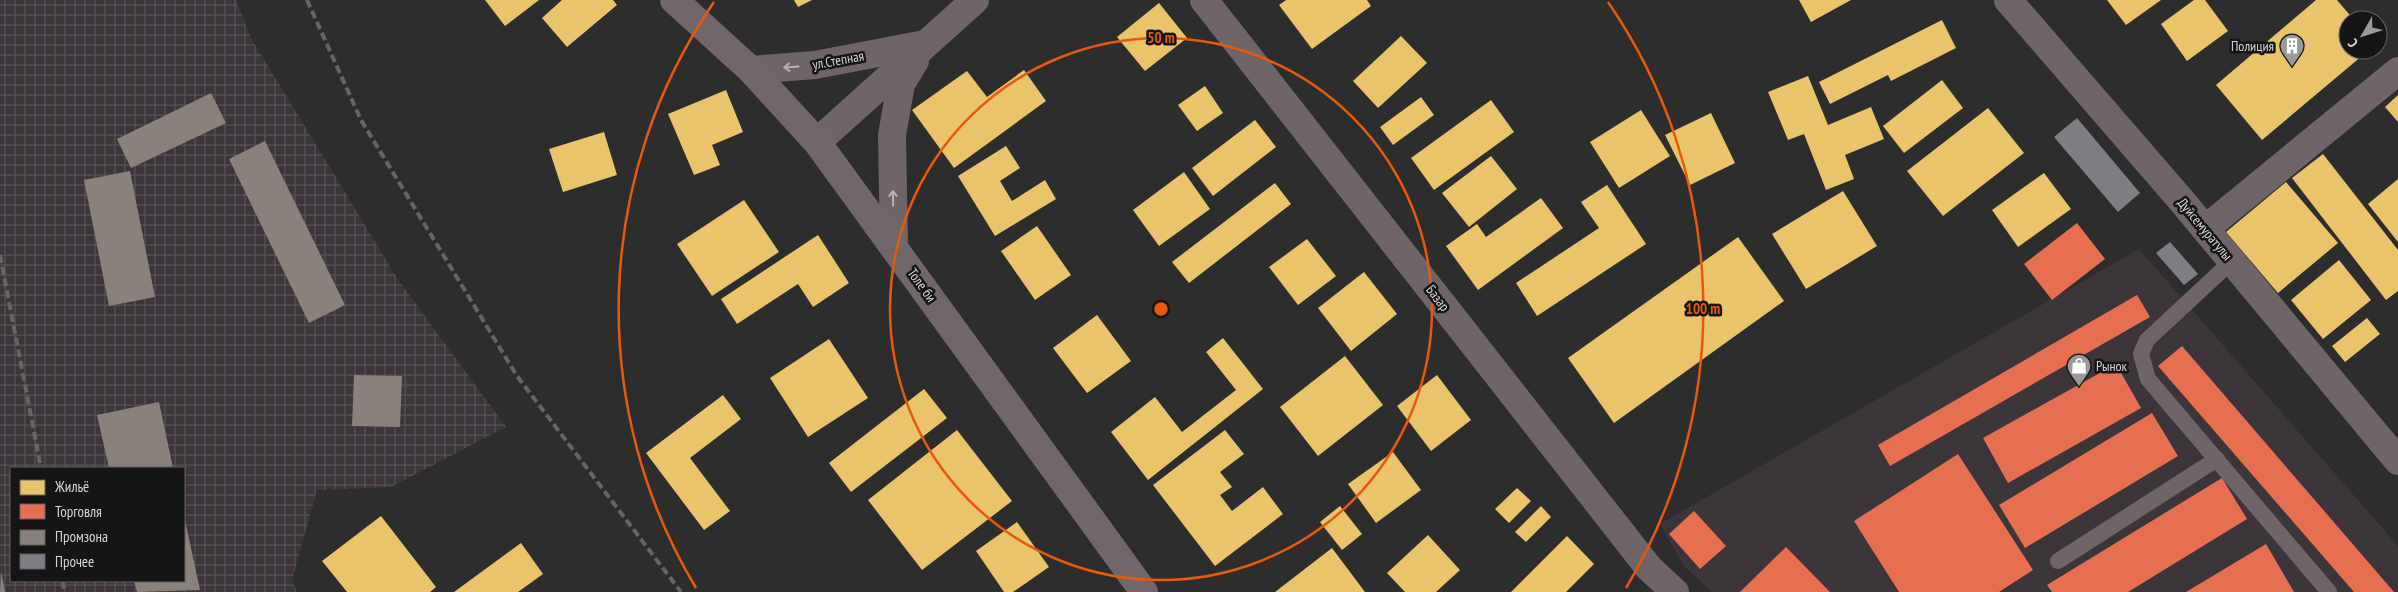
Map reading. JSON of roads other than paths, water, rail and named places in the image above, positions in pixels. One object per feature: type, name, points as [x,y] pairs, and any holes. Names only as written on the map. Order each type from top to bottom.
[{"type":"main road","name":"Толе би","points":[[674,0],[751,70],[817,142],[1144,592]]},
{"type":"street","points":[[817,142],[975,0]]},
{"type":"street","name":"Базар","points":[[1204,0],[1650,568],[1675,592]]},
{"type":"street","name":"Дуйсемуратулы","points":[[2008,0],[2205,229],[2398,462]]},
{"type":"street","name":"ул.Степная","points":[[751,70],[815,65],[925,44]]},
{"type":"street","points":[[894,246],[892,135],[902,84],[925,44]]},
{"type":"street","points":[[2205,229],[2398,71]]},
{"type":"lane","points":[[2232,261],[2147,340],[2141,354],[2148,379],[2329,592]]},
{"type":"lane","points":[[2058,561],[2217,459]]},
{"type":"railway","points":[[307,0],[361,120],[517,376],[681,592]]},
{"type":"railway","points":[[0,255],[41,467]]},
{"type":"railway","points":[[62,582],[65,592]]},
{"type":"place","name":"Полиция","points":[[2292,67]]},
{"type":"place","name":"Рынок","points":[[2079,387]]}]
